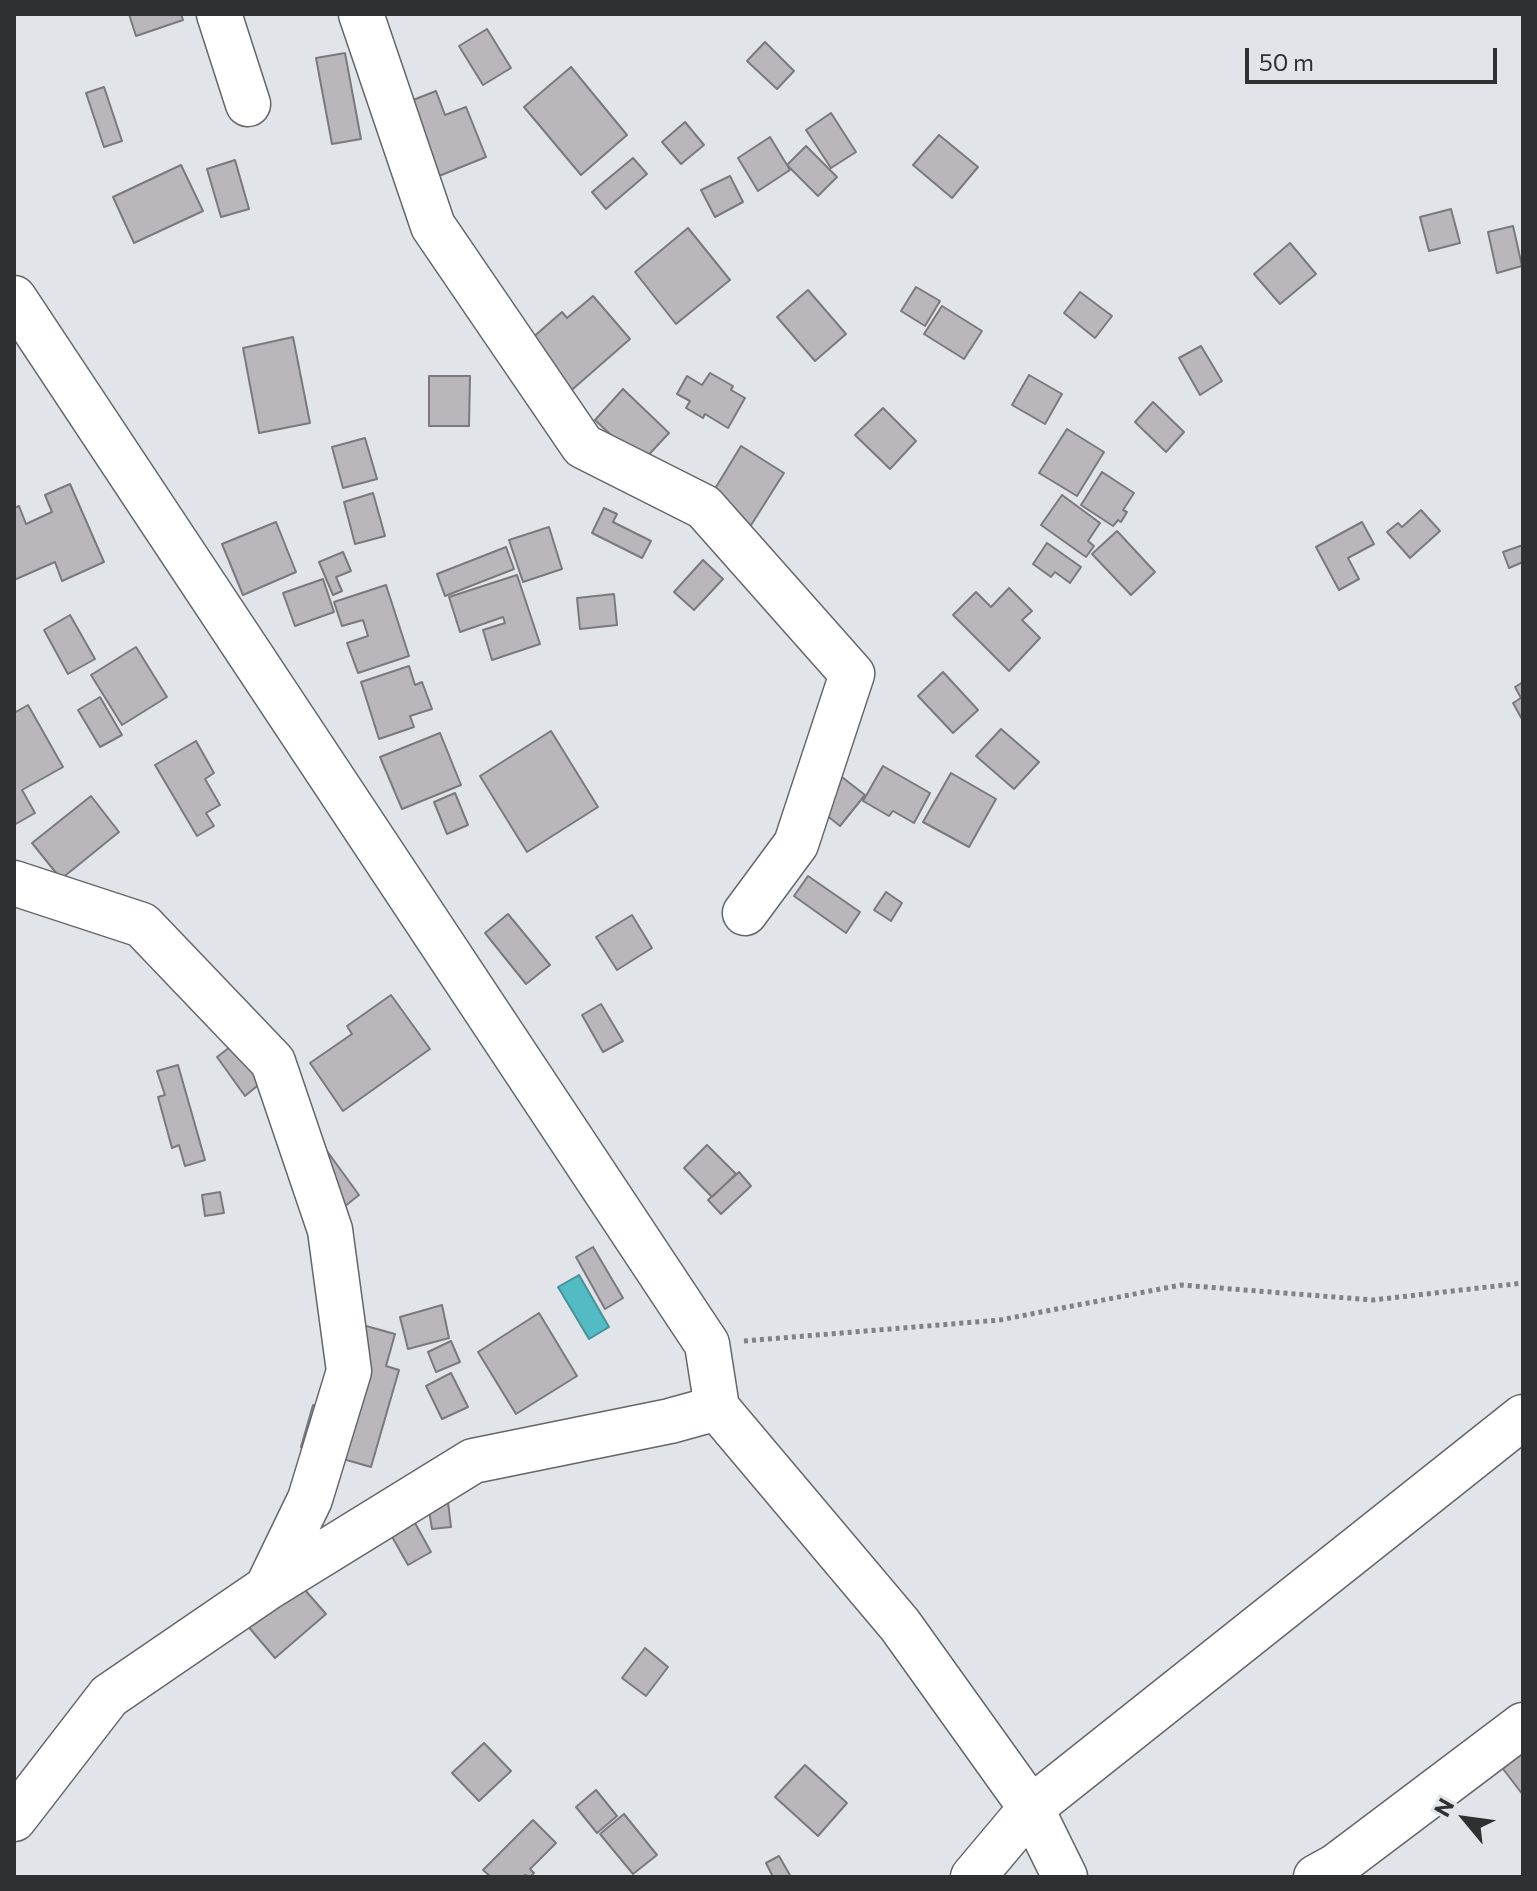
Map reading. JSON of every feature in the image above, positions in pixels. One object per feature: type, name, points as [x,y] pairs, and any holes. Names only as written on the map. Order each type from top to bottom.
[{"type":"street","points":[[219,14],[248,104]]},
{"type":"street","points":[[361,14],[433,226],[583,446],[704,507],[852,674],[796,844],[745,913]]},
{"type":"street","points":[[14,298],[707,1344],[717,1408],[900,1625],[1031,1808],[1065,1877]]},
{"type":"street","points":[[14,883],[142,925],[273,1062],[330,1230],[349,1371],[310,1499],[267,1588]]},
{"type":"street","points":[[14,1819],[109,1696],[267,1588],[473,1461],[670,1421],[717,1408]]},
{"type":"street","points":[[973,1877],[1031,1808],[1523,1417]]},
{"type":"street","points":[[1331,1873],[1523,1725]]},
{"type":"path","points":[[707,1344],[1000,1320],[1181,1285],[1373,1300],[1523,1283]]},
{"type":"water","points":[[579,1275],[609,1327],[589,1339],[558,1287]]},
{"type":"building","points":[[129,14],[181,14],[183,20],[136,36]]},
{"type":"building","points":[[487,29],[511,68],[483,85],[459,46]]},
{"type":"building","points":[[765,42],[794,71],[777,89],[747,61]]},
{"type":"building","points":[[345,53],[361,139],[332,144],[316,58]]},
{"type":"building","points":[[571,67],[627,135],[581,175],[524,107]]},
{"type":"building","points":[[104,87],[122,141],[104,147],[86,93]]},
{"type":"building","points":[[436,91],[445,115],[466,107],[486,157],[434,178],[385,111]]},
{"type":"building","points":[[831,113],[856,152],[831,168],[806,130]]},
{"type":"building","points":[[685,122],[704,145],[681,164],[662,142]]},
{"type":"building","points":[[939,135],[978,167],[952,198],[913,165]]},
{"type":"building","points":[[770,137],[790,170],[758,191],[738,158]]},
{"type":"building","points":[[806,146],[837,177],[818,196],[787,165]]},
{"type":"building","points":[[633,158],[647,174],[606,209],[592,192]]},
{"type":"building","points":[[235,160],[249,209],[221,217],[207,169]]},
{"type":"building","points":[[181,165],[203,211],[134,243],[113,197]]},
{"type":"building","points":[[730,176],[743,202],[715,217],[701,190]]},
{"type":"building","points":[[1451,209],[1460,243],[1429,251],[1420,217]]},
{"type":"building","points":[[1513,226],[1522,266],[1497,273],[1488,232]]},
{"type":"building","points":[[688,228],[730,280],[676,324],[635,272]]},
{"type":"building","points":[[1290,243],[1316,274],[1280,304],[1254,274]]},
{"type":"building","points":[[916,287],[940,301],[925,326],[901,311]]},
{"type":"building","points":[[808,290],[846,334],[815,361],[777,317]]},
{"type":"building","points":[[1080,292],[1112,316],[1095,338],[1064,313]]},
{"type":"building","points":[[593,296],[630,339],[566,395],[523,346],[562,312],[567,318]]},
{"type":"building","points":[[942,306],[982,331],[964,359],[924,334]]},
{"type":"building","points":[[293,337],[310,423],[259,433],[243,348]]},
{"type":"building","points":[[1201,346],[1222,381],[1200,395],[1179,358]]},
{"type":"building","points":[[710,373],[733,386],[731,390],[745,398],[728,428],[705,414],[703,418],[686,408],[690,401],[677,394],[687,376],[702,385]]},
{"type":"building","points":[[1029,375],[1062,394],[1045,424],[1012,405]]},
{"type":"building","points":[[429,376],[470,376],[469,426],[429,426]]},
{"type":"building","points":[[623,389],[669,433],[641,463],[595,420]]},
{"type":"building","points":[[1153,402],[1184,432],[1166,452],[1135,422]]},
{"type":"building","points":[[883,408],[916,441],[890,469],[855,435]]},
{"type":"building","points":[[1067,429],[1104,452],[1077,496],[1039,473]]},
{"type":"building","points":[[365,438],[377,479],[343,488],[332,447]]},
{"type":"building","points":[[741,446],[784,473],[748,530],[720,513],[728,501],[713,492]]},
{"type":"building","points":[[1102,472],[1134,493],[1123,510],[1127,512],[1121,522],[1118,520],[1113,526],[1081,505]]},
{"type":"building","points":[[70,484],[104,562],[62,581],[55,562],[14,580],[14,508],[19,506],[26,524],[52,512],[45,495]]},
{"type":"building","points":[[373,493],[385,536],[355,544],[344,502]]},
{"type":"building","points":[[1062,495],[1100,523],[1088,541],[1094,546],[1086,557],[1041,525]]},
{"type":"building","points":[[604,508],[617,514],[613,522],[651,541],[642,558],[592,533]]},
{"type":"building","points":[[1421,510],[1440,531],[1410,558],[1387,532],[1398,523],[1402,527]]},
{"type":"building","points":[[276,522],[296,572],[243,595],[222,544]]},
{"type":"building","points":[[1362,522],[1374,544],[1348,558],[1359,579],[1339,590],[1316,547]]},
{"type":"building","points":[[549,527],[562,569],[523,582],[509,540]]},
{"type":"building","points":[[1117,531],[1155,572],[1131,595],[1092,554]]},
{"type":"building","points":[[1047,543],[1081,567],[1070,583],[1055,572],[1051,577],[1033,564]]},
{"type":"building","points":[[1523,545],[1523,562],[1509,568],[1503,552]]},
{"type":"building","points":[[506,547],[514,569],[445,596],[437,574]]},
{"type":"building","points":[[343,552],[351,571],[336,577],[342,591],[333,595],[319,562]]},
{"type":"building","points":[[703,560],[723,579],[694,610],[674,592]]},
{"type":"building","points":[[517,575],[540,644],[492,660],[483,630],[505,623],[503,617],[460,632],[449,597]]},
{"type":"building","points":[[323,579],[334,612],[295,626],[283,593]]},
{"type":"building","points":[[386,585],[409,656],[358,673],[347,643],[368,636],[363,620],[342,626],[334,602]]},
{"type":"building","points":[[1009,588],[1032,611],[1022,620],[1040,638],[1009,671],[953,615],[976,592],[991,607]]},
{"type":"building","points":[[614,594],[617,625],[580,629],[577,598]]},
{"type":"building","points":[[70,615],[95,659],[68,674],[44,630]]},
{"type":"building","points":[[136,647],[167,697],[122,725],[91,675]]},
{"type":"building","points":[[409,666],[415,685],[422,682],[432,709],[410,716],[414,727],[379,739],[361,682]]},
{"type":"building","points":[[943,672],[978,710],[953,733],[918,696]]},
{"type":"building","points":[[1523,682],[1523,721],[1513,703],[1521,698],[1515,687]]},
{"type":"building","points":[[100,697],[122,735],[100,747],[78,710]]},
{"type":"building","points":[[28,705],[63,767],[22,790],[35,813],[14,825],[14,713]]},
{"type":"building","points":[[1001,729],[1039,762],[1014,789],[976,756]]},
{"type":"building","points":[[551,731],[598,807],[527,852],[480,776]]},
{"type":"building","points":[[440,733],[461,785],[402,809],[380,757]]},
{"type":"building","points":[[196,741],[214,773],[205,779],[220,805],[206,813],[214,826],[197,836],[155,765]]},
{"type":"building","points":[[883,766],[930,793],[914,823],[893,811],[889,816],[863,801]]},
{"type":"building","points":[[829,767],[865,795],[840,826],[820,810]]},
{"type":"building","points":[[951,773],[996,799],[969,847],[923,822]]},
{"type":"building","points":[[455,793],[468,825],[447,834],[434,802]]},
{"type":"building","points":[[91,796],[119,832],[61,879],[32,843]]},
{"type":"building","points":[[808,876],[860,912],[846,933],[794,896]]},
{"type":"building","points":[[886,892],[902,903],[891,921],[874,910]]},
{"type":"building","points":[[508,914],[550,965],[526,984],[485,933]]},
{"type":"building","points":[[632,915],[652,948],[617,970],[596,937]]},
{"type":"building","points":[[391,995],[430,1049],[343,1111],[310,1063],[352,1034],[347,1026]]},
{"type":"building","points":[[601,1004],[623,1041],[603,1052],[582,1015]]},
{"type":"building","points":[[234,1044],[262,1082],[245,1096],[217,1057]]},
{"type":"building","points":[[178,1065],[205,1160],[185,1166],[179,1145],[172,1148],[158,1097],[165,1095],[157,1071]]},
{"type":"building","points":[[308,1125],[359,1195],[339,1211]]},
{"type":"building","points":[[707,1145],[736,1174],[712,1197],[684,1168]]},
{"type":"building","points":[[739,1172],[751,1186],[721,1214],[708,1200]]},
{"type":"building","points":[[220,1192],[224,1213],[205,1216],[202,1195]]},
{"type":"building","points":[[593,1247],[623,1298],[605,1309],[576,1257]]},
{"type":"building","points":[[442,1305],[449,1338],[408,1349],[400,1317]]},
{"type":"building","points":[[539,1313],[577,1376],[516,1414],[478,1352]]},
{"type":"building","points":[[348,1321],[395,1334],[386,1366],[399,1370],[371,1467],[301,1447],[313,1405],[338,1413]]},
{"type":"building","points":[[451,1341],[460,1362],[436,1372],[428,1352]]},
{"type":"building","points":[[451,1373],[468,1407],[442,1419],[426,1386]]},
{"type":"building","points":[[448,1502],[451,1527],[432,1529],[428,1504]]},
{"type":"building","points":[[410,1514],[431,1552],[408,1565],[386,1526]]},
{"type":"building","points":[[297,1581],[326,1614],[275,1658],[246,1624]]},
{"type":"building","points":[[645,1648],[668,1667],[646,1696],[622,1678]]},
{"type":"building","points":[[1523,1741],[1523,1795],[1497,1761]]},
{"type":"building","points":[[484,1743],[511,1771],[479,1801],[452,1773]]},
{"type":"building","points":[[805,1765],[847,1803],[818,1836],[775,1797]]},
{"type":"building","points":[[596,1790],[617,1816],[597,1833],[576,1807]]},
{"type":"building","points":[[624,1814],[657,1855],[633,1874],[600,1834]]},
{"type":"building","points":[[533,1820],[556,1843],[530,1869],[534,1873],[530,1877],[491,1877],[483,1870]]},
{"type":"building","points":[[779,1856],[791,1877],[773,1877],[766,1863]]}]
